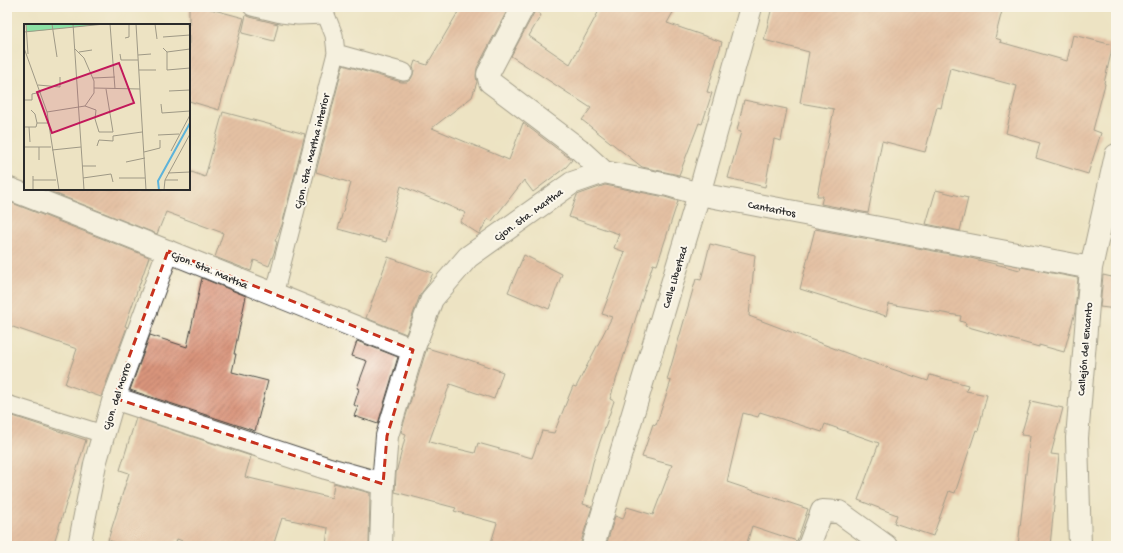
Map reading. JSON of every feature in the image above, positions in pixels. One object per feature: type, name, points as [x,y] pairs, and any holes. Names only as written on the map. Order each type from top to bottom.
[{"type":"street","points":[[524,7],[488,74],[490,82],[580,149],[604,172]]},
{"type":"street","name":"Calle Libertad","points":[[593,546],[699,194],[751,7]]},
{"type":"street","name":"Callejón del Encanto","points":[[1083,546],[1077,438],[1091,268],[1116,156]]},
{"type":"street","name":"Cantaritos","points":[[604,172],[668,185],[699,194],[1091,268]]},
{"type":"street","name":"Cjon. Sta. Martha","points":[[382,546],[383,484],[387,436],[413,350],[432,299],[468,257],[572,183],[604,172]]},
{"type":"street","name":"Cjon. Sta. Martha","points":[[7,188],[413,350]]},
{"type":"street","name":"Cjon. del Morro","points":[[79,546],[95,464],[103,434],[114,398],[168,251]]},
{"type":"street","points":[[114,398],[326,468],[383,484]]},
{"type":"street","points":[[809,546],[822,511],[839,512],[886,546]]},
{"type":"lane","points":[[252,7],[292,15],[325,11]]},
{"type":"lane","name":"Cjon. Sta. Martha interior","points":[[274,295],[336,53],[334,35],[325,11]]},
{"type":"lane","points":[[336,53],[404,72]]},
{"type":"lane","points":[[7,404],[103,434]]},
{"type":"highlighted area","points":[[168,251],[413,350],[387,436],[383,484],[114,398]]},
{"type":"building","points":[[189,7],[203,7],[244,18],[219,110],[190,101]]},
{"type":"building","points":[[461,7],[509,7],[477,68],[477,82],[472,97],[432,128],[509,160],[523,123],[572,160],[566,167],[533,192],[524,180],[492,221],[488,219],[479,234],[460,222],[466,213],[401,186],[386,242],[338,229],[351,183],[316,172],[343,65],[401,82],[407,82],[413,75],[415,61],[427,65]]},
{"type":"building","points":[[601,7],[676,7],[667,23],[722,42],[707,92],[712,93],[702,124],[699,123],[679,175],[642,167],[582,120],[591,108],[511,56],[535,11],[541,15],[529,36],[570,64]]},
{"type":"building","points":[[772,7],[1003,7],[995,38],[1001,40],[1000,42],[1067,61],[1073,35],[1113,45],[1093,130],[1101,133],[1088,174],[1036,158],[1040,143],[1006,133],[1017,86],[950,68],[941,108],[937,107],[925,152],[882,141],[868,213],[821,204],[823,196],[817,196],[834,109],[800,103],[809,52],[764,40]]},
{"type":"building","points":[[246,15],[278,24],[274,41],[242,33]]},
{"type":"building","points":[[744,100],[787,109],[781,141],[774,139],[765,187],[728,178],[741,132],[737,131]]},
{"type":"building","points":[[223,112],[305,134],[282,225],[275,241],[277,242],[269,266],[254,260],[251,271],[215,257],[223,233],[166,212],[157,234],[47,190],[190,190],[190,171],[205,177]]},
{"type":"building","points":[[605,185],[678,201],[657,265],[653,264],[610,399],[614,401],[593,462],[583,504],[592,507],[581,546],[490,546],[497,523],[454,511],[456,508],[395,492],[396,473],[406,434],[401,432],[425,354],[427,348],[467,359],[503,372],[494,399],[450,384],[429,442],[475,453],[478,443],[532,458],[542,431],[554,433],[573,386],[576,387],[612,317],[602,314],[625,252],[614,248],[619,234],[569,217],[577,195]]},
{"type":"building","points":[[936,190],[968,198],[960,231],[926,224]]},
{"type":"building","points":[[7,201],[149,257],[125,326],[127,327],[101,397],[65,384],[77,349],[7,325]]},
{"type":"building","points":[[815,229],[966,257],[1020,270],[1021,267],[1078,278],[1075,312],[1064,352],[1039,345],[1039,347],[965,326],[966,323],[960,321],[961,316],[889,304],[886,316],[800,289]]},
{"type":"building","points":[[710,244],[755,255],[749,316],[862,359],[928,381],[930,375],[968,385],[966,391],[987,395],[978,431],[976,430],[955,493],[949,491],[933,536],[894,523],[897,515],[858,500],[879,443],[825,424],[822,432],[760,412],[758,417],[743,413],[727,482],[808,509],[797,541],[752,526],[746,546],[606,546],[615,516],[623,519],[627,507],[653,515],[672,465],[642,457],[653,424],[656,425],[671,381],[667,380],[696,279],[701,280]]},
{"type":"building","points":[[524,255],[562,274],[549,309],[508,292]]},
{"type":"building","points":[[388,257],[433,273],[428,284],[420,295],[406,334],[366,318]]},
{"type":"building","points":[[1103,275],[1116,278],[1116,309],[1100,307]]},
{"type":"building","points":[[202,278],[246,296],[234,354],[236,354],[232,372],[268,381],[255,431],[130,390],[150,335],[187,347]]},
{"type":"building","points":[[357,341],[398,357],[378,424],[354,416],[358,407],[354,405],[359,389],[357,388],[367,361],[352,356]]},
{"type":"building","points":[[1031,401],[1063,408],[1051,454],[1059,455],[1050,546],[1018,546],[1030,436],[1021,435]]},
{"type":"building","points":[[7,414],[86,440],[53,546],[7,546]]},
{"type":"building","points":[[136,418],[251,456],[245,477],[332,498],[334,483],[370,493],[369,546],[326,546],[328,528],[282,518],[273,546],[196,546],[177,539],[175,546],[126,546],[108,540],[129,473],[120,470]]}]
